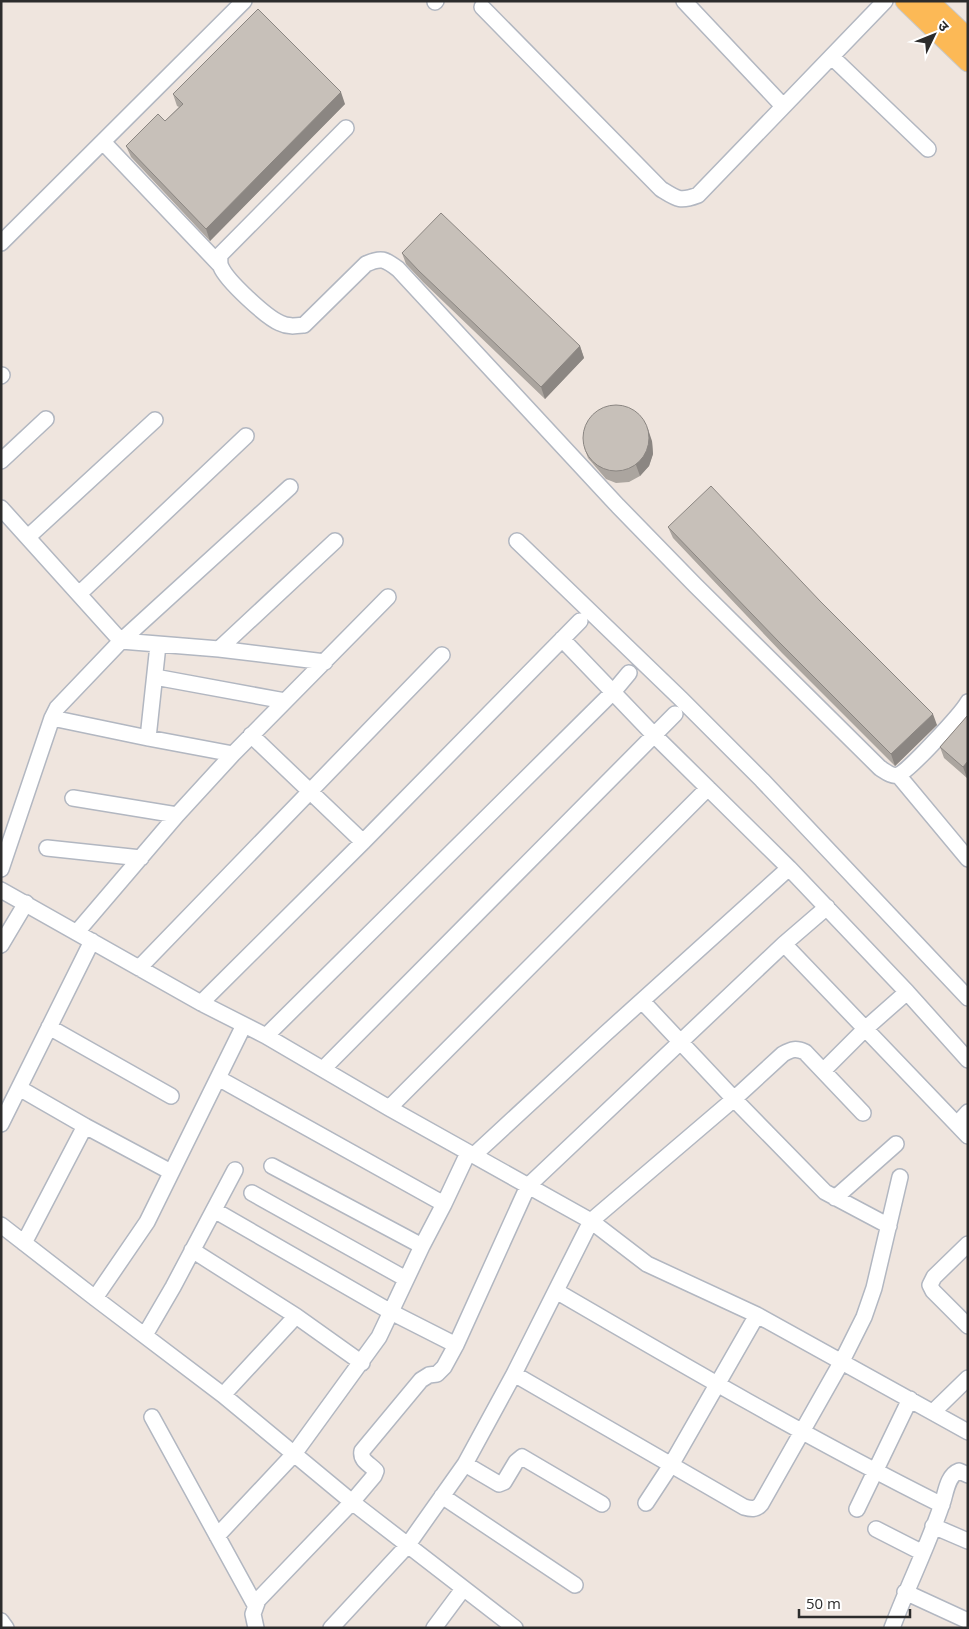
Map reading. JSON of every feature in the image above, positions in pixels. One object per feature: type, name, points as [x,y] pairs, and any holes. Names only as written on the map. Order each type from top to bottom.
[{"type":"main road","points":[[905,1],[968,62]]},
{"type":"main road","points":[[929,1],[968,38]]},
{"type":"street","points":[[1,243],[244,1]]},
{"type":"street","points":[[684,1],[783,106]]},
{"type":"street","points":[[482,7],[661,188],[675,197],[686,200],[698,195],[885,1]]},
{"type":"street","points":[[832,57],[928,150]]},
{"type":"street","points":[[220,265],[220,255],[346,128]]},
{"type":"street","points":[[103,142],[220,265],[229,280],[269,316],[281,324],[292,326],[304,325],[366,264],[377,259],[387,260],[393,264],[618,506],[880,768],[890,774],[898,775],[908,768],[960,715],[968,702]]},
{"type":"street","points":[[1,461],[46,419]]},
{"type":"street","points":[[28,537],[155,420]]},
{"type":"street","points":[[80,594],[246,436]]},
{"type":"street","points":[[1,869],[52,718],[63,700],[121,641],[290,487]]},
{"type":"street","points":[[1,508],[121,641],[219,649],[325,662]]},
{"type":"street","points":[[219,649],[335,541]]},
{"type":"street","points":[[517,541],[762,780],[968,998]]},
{"type":"street","points":[[77,932],[177,815],[233,754],[388,597]]},
{"type":"street","points":[[201,1002],[363,842],[580,620]]},
{"type":"street","points":[[562,639],[614,691],[654,735],[827,907],[968,1060]]},
{"type":"street","points":[[148,738],[158,645]]},
{"type":"street","points":[[139,968],[442,655]]},
{"type":"street","points":[[266,1036],[614,691],[629,673]]},
{"type":"street","points":[[155,677],[285,701]]},
{"type":"street","points":[[323,1069],[675,714]]},
{"type":"street","points":[[52,718],[233,754]]},
{"type":"street","points":[[251,735],[363,842]]},
{"type":"street","points":[[898,775],[968,859]]},
{"type":"street","points":[[389,1108],[708,788]]},
{"type":"street","points":[[73,798],[177,815]]},
{"type":"street","points":[[47,848],[141,858]]},
{"type":"street","points":[[217,1536],[294,1454],[379,1338],[422,1246],[471,1154],[789,868]]},
{"type":"street","points":[[1,890],[139,968],[266,1036],[389,1108],[592,1221],[647,1264],[757,1315],[968,1432]]},
{"type":"street","points":[[1,945],[26,903]]},
{"type":"street","points":[[256,1628],[253,1614],[258,1600],[352,1502],[374,1476],[376,1471],[364,1460],[361,1455],[362,1451],[421,1380],[429,1374],[437,1374],[441,1370],[456,1345],[528,1186],[680,1041],[784,944],[827,907]]},
{"type":"street","points":[[1,1124],[92,942]]},
{"type":"street","points":[[784,944],[968,1136]]},
{"type":"street","points":[[824,1070],[864,1029],[907,992]]},
{"type":"street","points":[[642,1001],[825,1192],[889,1226]]},
{"type":"street","points":[[95,1298],[138,1237],[244,1025]]},
{"type":"street","points":[[49,1027],[171,1096]]},
{"type":"street","points":[[331,1628],[407,1546],[465,1464],[514,1374],[592,1221],[791,1049],[798,1048],[805,1052],[863,1113]]},
{"type":"street","points":[[218,1078],[444,1204]]},
{"type":"street","points":[[19,1088],[171,1172]]},
{"type":"street","points":[[957,1124],[968,1112]]},
{"type":"street","points":[[24,1243],[85,1126]]},
{"type":"street","points":[[835,1198],[896,1144]]},
{"type":"street","points":[[272,1166],[422,1246]]},
{"type":"street","points":[[145,1335],[173,1287],[235,1170]]},
{"type":"street","points":[[514,1374],[744,1507],[758,1508],[842,1361],[870,1302],[900,1178]]},
{"type":"street","points":[[252,1193],[406,1279]]},
{"type":"street","points":[[214,1210],[391,1312],[456,1345]]},
{"type":"street","points":[[1,1225],[223,1395],[407,1546],[515,1628]]},
{"type":"street","points":[[968,1244],[934,1277],[930,1285],[968,1326]]},
{"type":"street","points":[[192,1250],[296,1316],[362,1363]]},
{"type":"street","points":[[556,1291],[802,1432],[942,1505]]},
{"type":"street","points":[[646,1503],[671,1465],[757,1315]]},
{"type":"street","points":[[223,1395],[296,1316]]},
{"type":"street","points":[[933,1412],[968,1378]]},
{"type":"street","points":[[856,1509],[910,1399]]},
{"type":"street","points":[[152,1417],[255,1605]]},
{"type":"street","points":[[465,1464],[499,1484],[504,1482],[516,1462],[522,1458],[602,1504]]},
{"type":"street","points":[[892,1628],[905,1592],[942,1505],[951,1478],[955,1472],[959,1471],[968,1475]]},
{"type":"street","points":[[442,1496],[575,1585]]},
{"type":"street","points":[[933,1526],[968,1541]]},
{"type":"street","points":[[876,1529],[923,1553]]},
{"type":"street","points":[[434,1628],[463,1589]]},
{"type":"street","points":[[905,1592],[968,1621]]},
{"type":"street","points":[[1,1621],[6,1628]]},
{"type":"building","points":[[258,9],[341,92],[206,229],[126,146],[158,114],[165,121],[183,104],[173,94]]},
{"type":"building","points":[[441,213],[580,346],[541,387],[402,253]]},
{"type":"building","points":[[616,405],[628,408],[639,415],[646,426],[649,438],[646,450],[639,461],[628,468],[616,471],[604,468],[593,461],[586,450],[583,438],[586,426],[593,415],[604,408]]},
{"type":"building","points":[[711,486],[820,601],[933,714],[891,754],[668,527]]},
{"type":"building","points":[[968,715],[968,761],[963,767],[940,747]]}]
